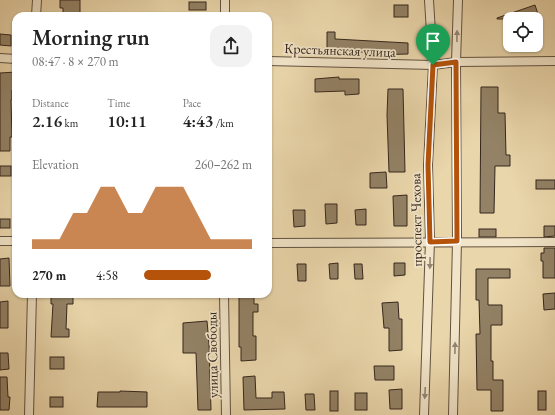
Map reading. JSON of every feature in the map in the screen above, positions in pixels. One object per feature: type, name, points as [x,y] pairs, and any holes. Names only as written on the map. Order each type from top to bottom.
[{"type":"street","points":[[36,12],[37,0]]},
{"type":"street","points":[[224,12],[225,0]]},
{"type":"street","name":"проспект Чехова","points":[[424,415],[430,242],[428,165],[433,65],[429,0]]},
{"type":"street","points":[[453,415],[457,241],[456,62],[458,0]]},
{"type":"street","points":[[0,58],[12,59]]},
{"type":"street","name":"Крестьянская улица","points":[[272,61],[433,65],[456,62],[555,61]]},
{"type":"street","points":[[0,241],[12,241]]},
{"type":"street","points":[[272,243],[457,241],[555,242]]},
{"type":"street","points":[[29,415],[32,298]]},
{"type":"street","name":"улица Свободы","points":[[224,298],[226,415]]},
{"type":"building","points":[[60,0],[80,0],[80,12],[63,12],[63,8],[60,8]]},
{"type":"building","points":[[189,2],[206,2],[206,10],[189,10]]},
{"type":"building","points":[[394,5],[408,5],[408,17],[394,17]]},
{"type":"building","points":[[535,5],[537,12],[515,12]]},
{"type":"building","points":[[503,16],[503,19],[497,18]]},
{"type":"building","points":[[327,32],[335,32],[335,39],[408,43],[408,54],[368,55],[368,52],[327,52]]},
{"type":"building","points":[[0,34],[11,35],[11,46],[0,45]]},
{"type":"building","points":[[12,72],[12,137],[10,137],[10,151],[0,151],[0,73]]},
{"type":"building","points":[[339,77],[339,79],[359,79],[359,94],[345,95],[345,91],[315,92],[315,79]]},
{"type":"building","points":[[481,87],[498,87],[498,113],[505,113],[506,155],[510,155],[510,166],[495,166],[494,213],[480,213]]},
{"type":"building","points":[[388,89],[403,89],[405,172],[389,172],[387,115]]},
{"type":"building","points":[[0,166],[11,166],[11,176],[0,176]]},
{"type":"building","points":[[386,172],[387,188],[370,188],[370,173]]},
{"type":"building","points":[[536,180],[555,180],[555,189],[536,189]]},
{"type":"building","points":[[407,195],[407,226],[394,226],[393,196]]},
{"type":"building","points":[[325,204],[337,204],[337,223],[326,224]]},
{"type":"building","points":[[366,209],[366,225],[356,225],[355,210]]},
{"type":"building","points":[[293,210],[305,210],[305,226],[294,227]]},
{"type":"building","points":[[0,219],[10,219],[10,228],[0,228]]},
{"type":"building","points":[[544,226],[555,226],[555,236],[544,237]]},
{"type":"building","points":[[479,229],[496,229],[496,237],[479,237]]},
{"type":"building","points":[[544,248],[555,248],[555,278],[543,278],[543,261],[541,261],[541,253],[544,253]]},
{"type":"building","points":[[9,258],[10,286],[0,286],[0,259]]},
{"type":"building","points":[[338,263],[338,279],[330,279],[329,264]]},
{"type":"building","points":[[394,263],[405,263],[405,275],[394,276]]},
{"type":"building","points":[[297,264],[306,264],[306,281],[298,281]]},
{"type":"building","points":[[354,264],[362,264],[363,279],[355,279]]},
{"type":"building","points":[[476,269],[510,269],[510,278],[488,278],[488,305],[502,305],[502,325],[491,325],[491,361],[493,361],[493,380],[503,380],[503,411],[491,411],[491,390],[477,390],[476,334],[480,334],[479,300],[476,300]]},
{"type":"building","points":[[555,293],[555,309],[544,310],[543,294]]},
{"type":"building","points":[[51,298],[73,298],[73,304],[67,304],[66,329],[69,329],[69,337],[51,337],[53,304],[51,304]]},
{"type":"building","points":[[239,298],[254,298],[254,304],[258,304],[258,312],[253,312],[253,336],[256,336],[256,360],[241,361],[241,347],[239,347]]},
{"type":"building","points":[[8,301],[8,328],[0,328],[0,302]]},
{"type":"building","points":[[398,302],[399,319],[402,319],[402,350],[389,351],[389,328],[384,328],[382,303]]},
{"type":"building","points":[[207,321],[211,410],[198,410],[196,353],[183,353],[183,323]]},
{"type":"building","points":[[0,353],[8,353],[9,369],[0,370]]},
{"type":"building","points":[[50,357],[64,357],[64,369],[50,369]]},
{"type":"building","points":[[374,366],[394,366],[394,380],[375,380]]},
{"type":"building","points":[[255,376],[256,398],[272,398],[272,392],[284,392],[285,409],[244,410],[243,377]]},
{"type":"building","points":[[0,377],[7,377],[8,397],[10,397],[9,410],[0,410]]},
{"type":"building","points":[[402,389],[402,409],[390,409],[389,390]]},
{"type":"building","points":[[330,391],[338,391],[338,411],[330,411]]},
{"type":"building","points":[[538,391],[546,391],[546,410],[538,410]]},
{"type":"building","points":[[98,392],[147,392],[147,407],[97,407]]},
{"type":"building","points":[[355,393],[367,393],[367,410],[355,410]]},
{"type":"building","points":[[305,394],[314,394],[315,410],[306,410]]},
{"type":"building","points":[[50,397],[63,397],[63,407],[50,407]]},
{"type":"route","points":[[456,62],[457,241],[430,242],[428,165],[433,65],[456,62]]}]
